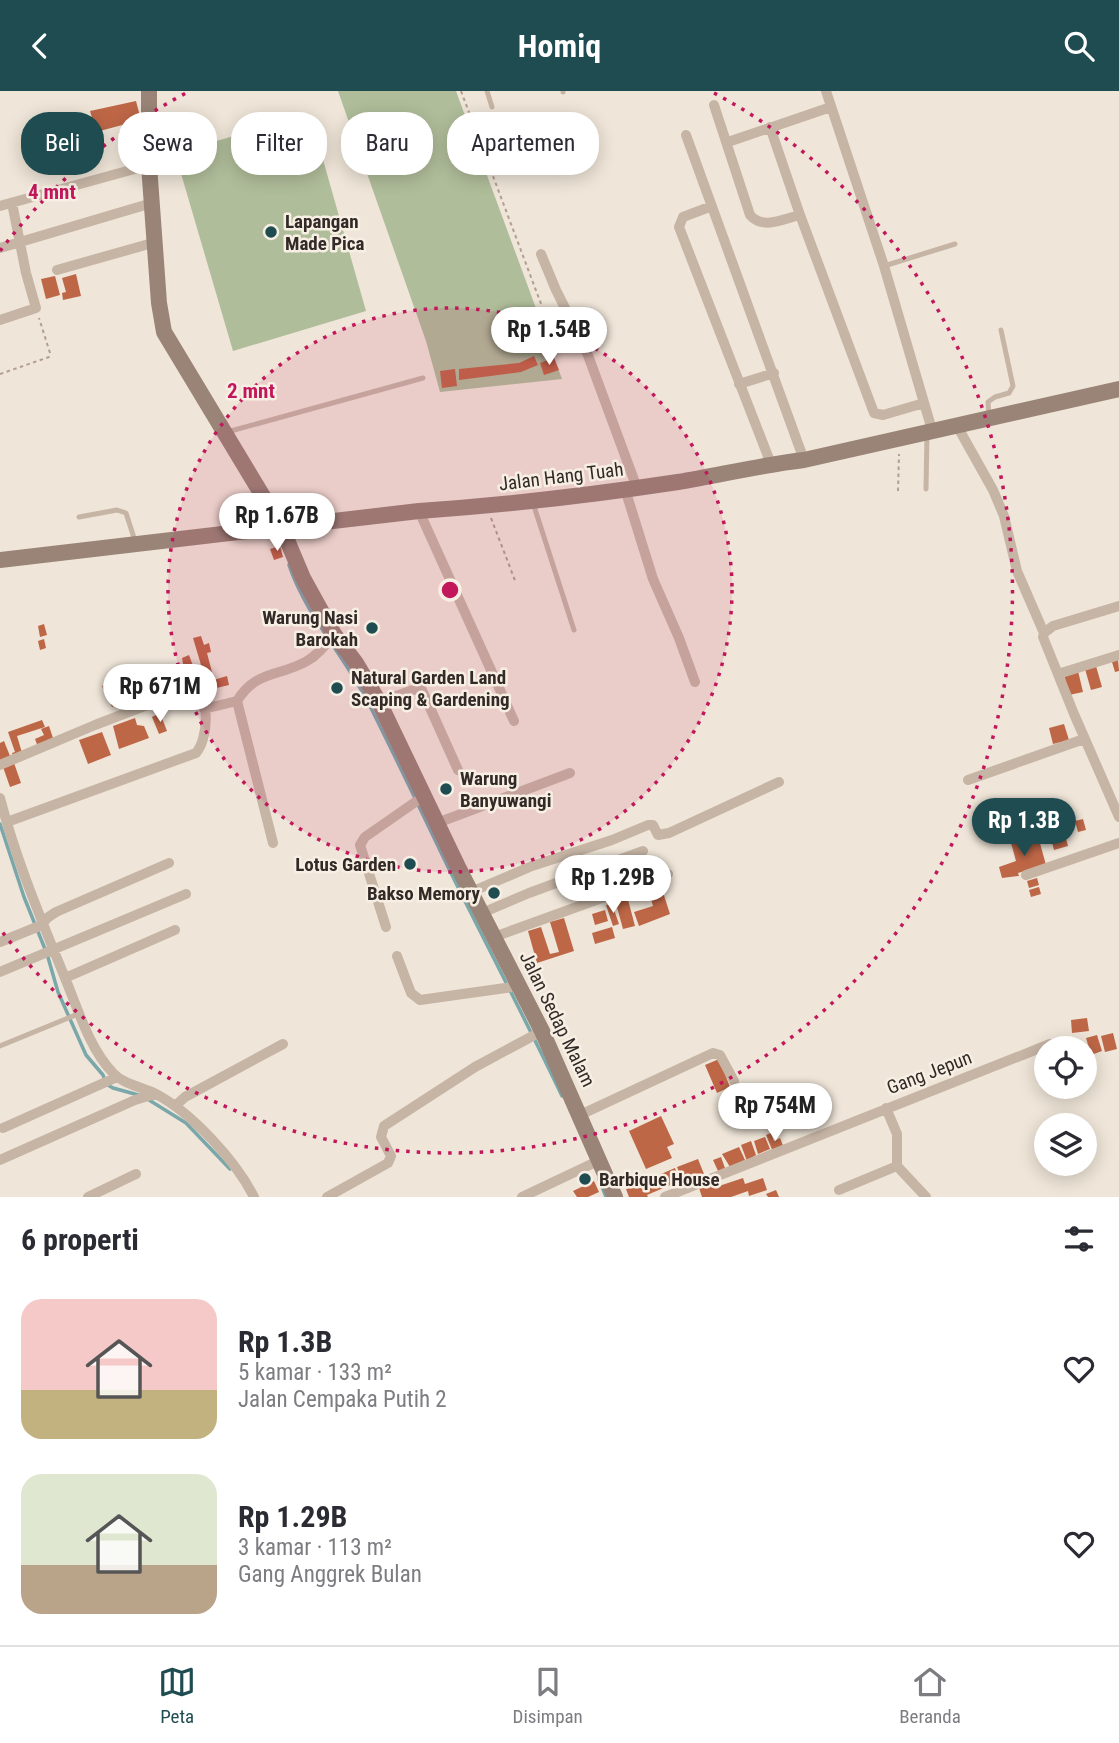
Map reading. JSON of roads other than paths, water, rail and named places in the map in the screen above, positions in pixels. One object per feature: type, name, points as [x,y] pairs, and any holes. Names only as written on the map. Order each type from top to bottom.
[{"type":"street","name":"Jalan Sedap Malam","points":[[149,91],[149,112]]},
{"type":"street","points":[[826,91],[884,267],[929,430]]},
{"type":"street","points":[[715,105],[750,215],[754,219],[769,223],[800,215]]},
{"type":"street","points":[[728,142],[831,107]]},
{"type":"street","points":[[770,127],[874,413],[883,415],[924,404]]},
{"type":"street","points":[[686,135],[804,460]]},
{"type":"street","points":[[0,206],[118,174]]},
{"type":"street","name":"Jalan Sedap Malam","points":[[150,175],[159,303],[164,332],[282,528],[331,638],[361,671],[379,702],[418,800],[437,823],[494,937],[537,1034],[580,1115],[593,1163],[615,1197]]},
{"type":"street","points":[[0,320],[36,309],[12,203]]},
{"type":"street","points":[[0,248],[152,203]]},
{"type":"street","points":[[712,206],[683,217],[679,227],[771,464]]},
{"type":"street","points":[[57,270],[156,242]]},
{"type":"street","points":[[541,254],[586,350],[631,488],[653,579],[680,638],[695,682]]},
{"type":"street","points":[[739,384],[774,373]]},
{"type":"street","name":"Jalan Hang Tuah","points":[[0,560],[631,488],[804,460],[1119,389]]},
{"type":"street","points":[[956,424],[993,490],[1004,516],[1017,571],[1044,633],[1043,637],[1084,739],[1119,817]]},
{"type":"street","points":[[419,511],[514,721]]},
{"type":"street","points":[[1044,633],[1053,626],[1119,606]]},
{"type":"street","points":[[204,709],[237,701],[251,683],[308,660],[331,638]]},
{"type":"street","points":[[1058,674],[1119,655]]},
{"type":"street","points":[[0,765],[193,688],[198,691],[204,709],[206,730],[202,746],[196,753],[4,818]]},
{"type":"street","points":[[379,702],[416,689],[422,690],[458,770]]},
{"type":"street","points":[[237,701],[273,843]]},
{"type":"street","points":[[968,780],[1084,739]]},
{"type":"street","points":[[437,823],[570,773]]},
{"type":"street","points":[[471,892],[532,866],[612,841],[648,825],[653,825],[658,835],[669,833],[779,782]]},
{"type":"street","points":[[0,798],[48,953],[65,978],[76,1015],[102,1058],[110,1081],[175,1106],[194,1121],[245,1180],[254,1197]]},
{"type":"street","points":[[386,927],[359,845],[365,837],[418,800]]},
{"type":"street","points":[[1026,875],[1119,843]]},
{"type":"street","points":[[482,913],[643,851]]},
{"type":"street","points":[[0,942],[38,927],[56,912],[169,863]]},
{"type":"street","points":[[494,937],[667,874]]},
{"type":"street","points":[[0,972],[186,894]]},
{"type":"street","points":[[65,978],[175,930]]},
{"type":"street","points":[[397,956],[411,993],[420,1000],[517,987]]},
{"type":"street","points":[[327,1197],[388,1163],[391,1156],[381,1137],[384,1126],[475,1067],[537,1034]]},
{"type":"street","points":[[175,1106],[185,1097],[283,1044]]},
{"type":"street","name":"Gang Jepun","points":[[665,1197],[1034,1050]]},
{"type":"street","points":[[580,1115],[713,1053],[720,1055],[734,1081]]},
{"type":"street","points":[[4,1128],[110,1081]]},
{"type":"street","points":[[0,1160],[146,1097]]},
{"type":"street","points":[[886,1108],[897,1134],[897,1165],[926,1197]]},
{"type":"street","points":[[522,1197],[593,1163]]},
{"type":"street","points":[[839,1190],[897,1165]]},
{"type":"street","points":[[88,1197],[136,1174]]},
{"type":"lane","points":[[487,91],[492,107]]},
{"type":"lane","points":[[884,267],[955,244]]},
{"type":"lane","points":[[989,417],[988,402],[1013,391],[1002,330]]},
{"type":"lane","points":[[226,432],[423,378]]},
{"type":"lane","points":[[926,489],[929,430]]},
{"type":"lane","points":[[532,500],[574,630]]},
{"type":"lane","points":[[79,517],[117,510],[126,513],[135,543]]},
{"type":"lane","points":[[0,1046],[76,1015]]},
{"type":"waterway","points":[[231,525],[258,522]]},
{"type":"waterway","points":[[289,565],[306,603],[371,708],[562,1096]]},
{"type":"waterway","points":[[0,824],[58,992],[86,1055],[103,1075],[106,1084],[142,1096]]},
{"type":"waterway","points":[[149,1100],[186,1123],[230,1169]]},
{"type":"waterway","points":[[599,1179],[606,1197]]},
{"type":"place","name":"Lapangan Made Pica","points":[[271,232]]},
{"type":"place","name":"Warung Nasi Barokah","points":[[372,628]]},
{"type":"place","name":"Natural Garden Land Scaping & Gardening","points":[[337,688]]},
{"type":"place","name":"Warung Banyuwangi","points":[[446,789]]},
{"type":"place","name":"Lotus Garden","points":[[410,864]]},
{"type":"place","name":"Bakso Memory","points":[[494,893]]},
{"type":"place","name":"Barbique House","points":[[585,1179]]}]
